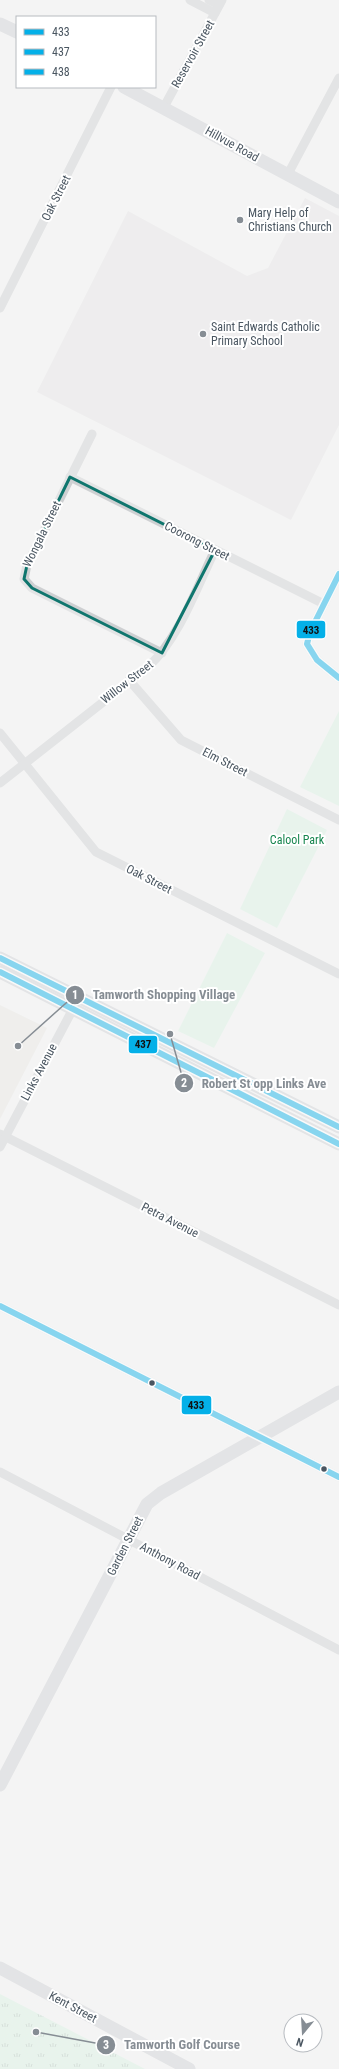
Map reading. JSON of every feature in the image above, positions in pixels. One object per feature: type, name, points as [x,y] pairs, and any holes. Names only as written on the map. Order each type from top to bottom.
[{"type":"street","points":[[190,0],[219,6]]},
{"type":"street","points":[[209,0],[219,6]]},
{"type":"street","name":"Reservoir Street","points":[[164,107],[219,6]]},
{"type":"street","points":[[0,24],[16,32]]},
{"type":"street","points":[[288,174],[339,78]]},
{"type":"street","name":"Oak Street","points":[[0,308],[110,88]]},
{"type":"street","name":"Hillvue Road","points":[[126,88],[339,202]]},
{"type":"street","name":"Wongala Street","points":[[92,434],[27,565],[24,579],[32,588],[162,654]]},
{"type":"street","name":"Coorong Street","points":[[70,477],[324,604]]},
{"type":"street","name":"Willow Street","points":[[0,783],[162,654],[172,638],[216,550]]},
{"type":"street","points":[[339,574],[310,632],[307,644],[317,660],[339,678]]},
{"type":"street","name":"Elm Street","points":[[129,680],[181,740],[339,820]]},
{"type":"street","name":"Oak Street","points":[[0,733],[96,852],[339,974]]},
{"type":"street","points":[[0,958],[339,1127]]},
{"type":"street","points":[[0,972],[72,1010],[339,1144]]},
{"type":"street","name":"Links Avenue","points":[[0,1147],[3,1135],[80,998]]},
{"type":"street","name":"Petra Avenue","points":[[3,1135],[339,1305]]},
{"type":"street","points":[[0,1306],[339,1477]]},
{"type":"street","name":"Garden Street","points":[[0,1785],[142,1512],[153,1499],[339,1392]]},
{"type":"street","name":"Anthony Road","points":[[0,1472],[339,1650]]},
{"type":"street","name":"Kent Street","points":[[0,1968],[189,2069]]},
{"type":"highlighted area","points":[[70,477],[215,550],[162,653],[32,588],[24,579],[27,565]]},
{"type":"shaded area","name":"Saint Edwards Catholic Primary School","points":[[305,198],[339,216],[339,425],[291,520],[37,392],[128,211],[247,276],[268,268]]},
{"type":"shaded area","points":[[0,1005],[47,1028],[0,1119]]},
{"type":"green space","name":"Calool Park","points":[[339,711],[339,806],[300,787]]},
{"type":"green space","name":"Calool Park","points":[[287,809],[327,830],[277,928],[240,909]]},
{"type":"green space","points":[[227,933],[265,953],[214,1048],[178,1031]]},
{"type":"green space","points":[[0,1994],[145,2069],[0,2069]]},
{"type":"transit line","name":"433","points":[[339,574],[310,632],[307,644],[317,660],[339,678]]},
{"type":"transit line","name":"438","points":[[0,958],[339,1127]]},
{"type":"transit line","name":"437","points":[[0,972],[339,1144]]},
{"type":"transit line","name":"433","points":[[0,1306],[339,1477]]},
{"type":"place","name":"Mary Help of Christians Church","points":[[240,220]]},
{"type":"place","name":"Saint Edwards Catholic Primary School","points":[[203,334]]},
{"type":"place","name":"Robert St opp Links Ave","points":[[170,1034]]},
{"type":"place","name":"Tamworth Shopping Village","points":[[18,1046]]},
{"type":"place","name":"Tamworth Golf Course","points":[[36,2032]]}]
